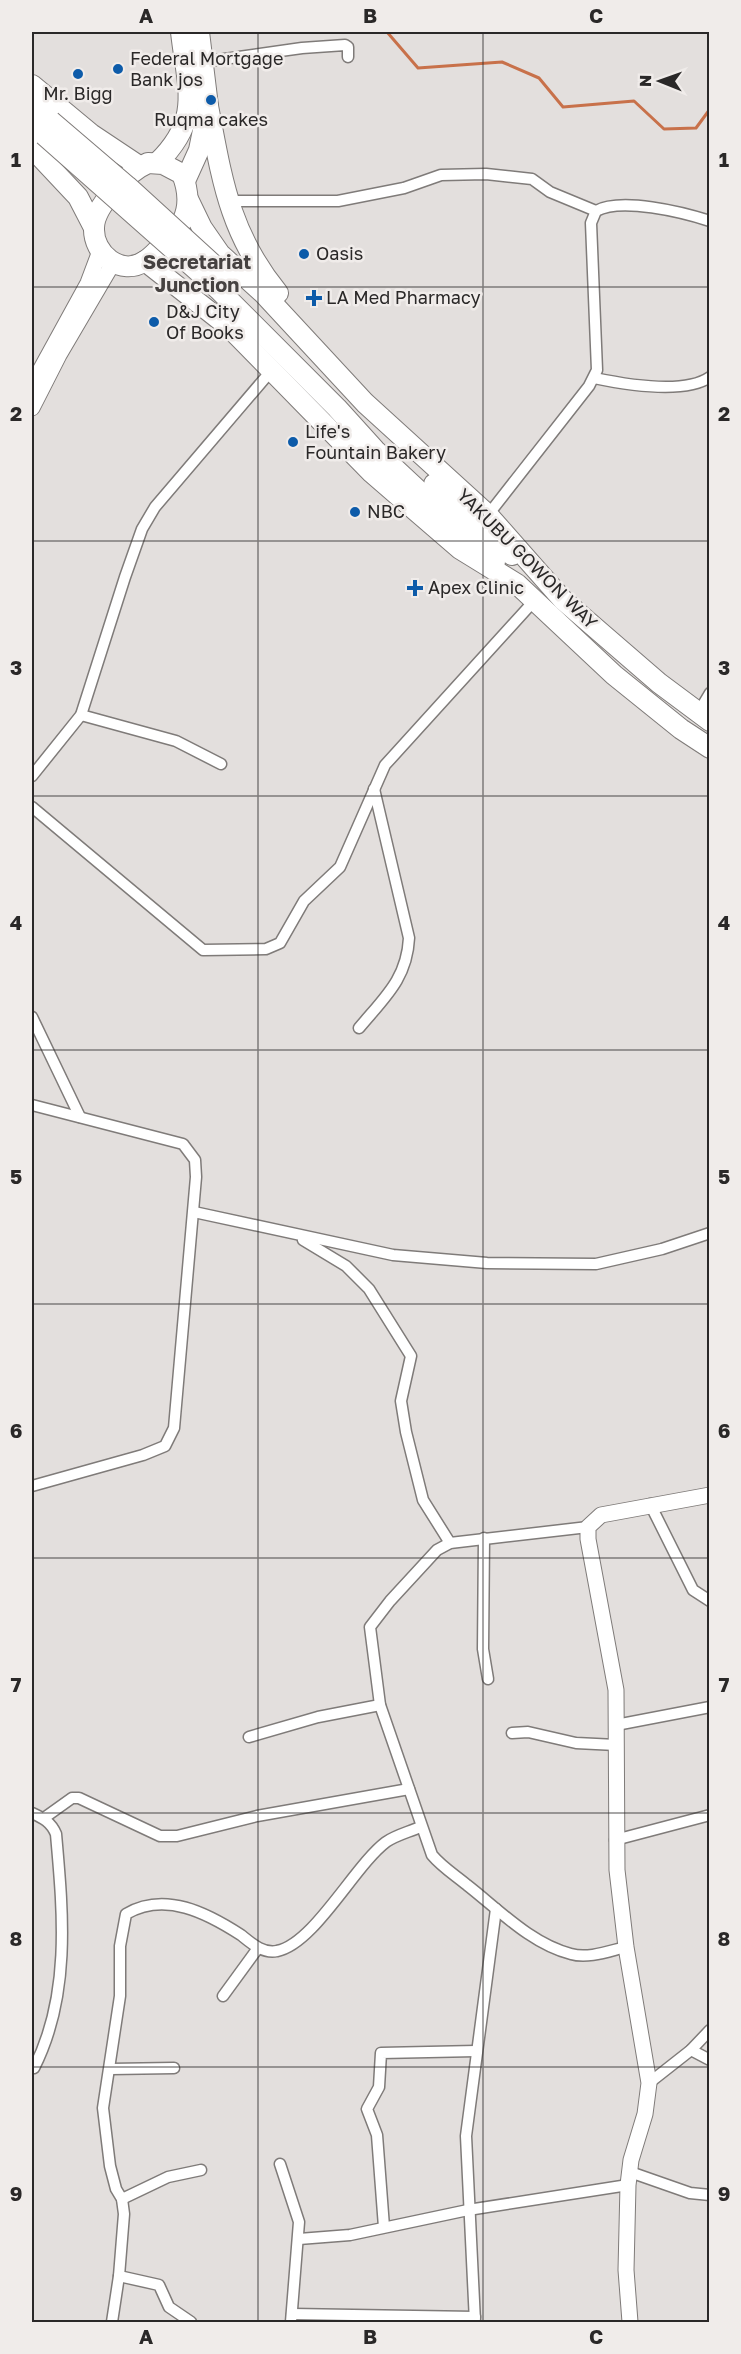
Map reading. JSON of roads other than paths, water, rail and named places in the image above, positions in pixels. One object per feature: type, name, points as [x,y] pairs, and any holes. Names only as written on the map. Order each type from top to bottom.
[{"type":"highway","points":[[93,226],[99,211],[127,175],[148,165],[175,146],[185,125],[189,107],[181,32]]},
{"type":"highway","points":[[199,32],[208,106],[228,201],[244,244],[263,274],[296,315],[447,479]]},
{"type":"highway","points":[[32,85],[91,135],[148,165],[178,170],[187,190]]},
{"type":"highway","points":[[32,104],[40,132],[93,226],[102,266],[124,266],[145,261],[183,220],[187,190],[199,150],[208,106]]},
{"type":"highway","points":[[40,132],[127,186],[223,283],[375,450],[517,584]]},
{"type":"highway","name":"YAKUBU GOWON WAY","points":[[187,190],[202,228],[220,254],[270,301],[388,427],[488,515],[540,577],[609,640],[704,717]]},
{"type":"highway","name":"YAKUBU GOWON WAY","points":[[145,261],[229,327],[372,473],[460,549],[517,584],[614,675],[681,729],[710,748]]},
{"type":"highway","points":[[223,283],[269,317],[398,451],[492,539],[540,577]]},
{"type":"street","points":[[203,62],[302,48],[345,45],[348,47],[348,57]]},
{"type":"street","points":[[228,201],[338,201],[405,188],[441,176],[486,174],[532,179],[550,192],[596,211]]},
{"type":"street","points":[[488,515],[594,378],[599,360],[591,223],[596,211],[604,206],[643,207],[710,221]]},
{"type":"street","points":[[32,385],[102,266]]},
{"type":"street","points":[[32,408],[102,266]]},
{"type":"street","points":[[32,776],[81,715],[142,529],[155,507],[271,370]]},
{"type":"street","points":[[594,378],[618,383],[672,386],[695,384],[710,377]]},
{"type":"street","points":[[32,807],[202,950],[266,949],[280,943],[304,901],[340,867],[385,765],[534,601]]},
{"type":"street","points":[[704,717],[710,693]]},
{"type":"street","points":[[81,715],[176,741],[221,764]]},
{"type":"street","points":[[358,1028],[403,973],[408,958],[409,938],[401,913],[374,788]]},
{"type":"street","points":[[32,1017],[80,1117]]},
{"type":"street","points":[[32,1106],[183,1144],[195,1160],[194,1212],[174,1428],[165,1446],[142,1455],[32,1486]]},
{"type":"street","points":[[194,1212],[393,1255],[487,1263],[596,1264],[662,1249],[710,1233]]},
{"type":"street","points":[[296,1235],[346,1266],[369,1289],[411,1356],[401,1401],[406,1432],[423,1500],[450,1542]]},
{"type":"street","points":[[626,1947],[593,1955],[572,1955],[549,1946],[496,1910],[441,1866],[432,1855],[420,1827],[380,1705],[370,1627],[423,1563],[450,1542],[588,1527],[601,1515],[650,1504],[710,1495]]},
{"type":"street","points":[[650,1504],[693,1590],[710,1601]]},
{"type":"street","points":[[588,1527],[588,1539],[616,1690],[615,1840],[626,1947],[649,2083],[645,2114],[629,2178],[626,2271],[630,2322]]},
{"type":"street","points":[[484,1538],[483,1649],[488,1679]]},
{"type":"street","points":[[249,1737],[318,1717],[380,1705]]},
{"type":"street","points":[[616,1725],[710,1707]]},
{"type":"street","points":[[512,1733],[528,1732],[576,1743],[615,1746]]},
{"type":"street","points":[[44,1818],[72,1798],[79,1798],[160,1836],[177,1836],[257,1816],[409,1789]]},
{"type":"street","points":[[32,1813],[44,1818],[56,1834],[63,1941],[47,2042],[32,2068]]},
{"type":"street","points":[[615,1840],[710,1815]]},
{"type":"street","points":[[112,2322],[119,2276],[124,2214],[122,2199],[116,2188],[110,2166],[103,2108],[111,2069],[114,2025],[120,1996],[120,1946],[126,1914],[135,1909],[162,1903],[177,1905],[216,1920],[258,1948],[270,1952],[286,1948],[308,1930],[387,1841],[420,1827]]},
{"type":"street","points":[[280,2164],[297,2209],[299,2238],[291,2318],[475,2320],[466,2136],[496,1910]]},
{"type":"street","points":[[224,1996],[258,1948]]},
{"type":"street","points":[[649,2083],[691,2050],[710,2030]]},
{"type":"street","points":[[691,2050],[710,2060]]},
{"type":"street","points":[[384,2227],[377,2134],[367,2109],[379,2087],[381,2053],[476,2051]]},
{"type":"street","points":[[111,2069],[174,2068]]},
{"type":"street","points":[[122,2199],[168,2177],[201,2170]]},
{"type":"street","points":[[299,2238],[350,2235],[629,2178],[690,2193],[710,2195]]},
{"type":"street","points":[[119,2276],[159,2285],[169,2307],[191,2322]]},
{"type":"waterway","points":[[387,32],[418,68],[502,62],[539,78],[563,107],[634,101],[664,129],[696,128],[710,109]]},
{"type":"place","name":"Federal Mortgage Bank jos","points":[[118,69]]},
{"type":"place","name":"Mr. Bigg","points":[[78,74]]},
{"type":"place","name":"Ruqma cakes","points":[[211,100]]},
{"type":"place","name":"Oasis","points":[[304,254]]},
{"type":"place","name":"LA Med Pharmacy","points":[[314,298]]},
{"type":"place","name":"D&J City Of Books","points":[[154,322]]},
{"type":"place","name":"Life's Fountain Bakery","points":[[293,442]]},
{"type":"place","name":"NBC","points":[[355,512]]},
{"type":"place","name":"Apex Clinic","points":[[415,588]]},
{"type":"district","name":"Secretariat Junction","points":[[197,274]]}]
